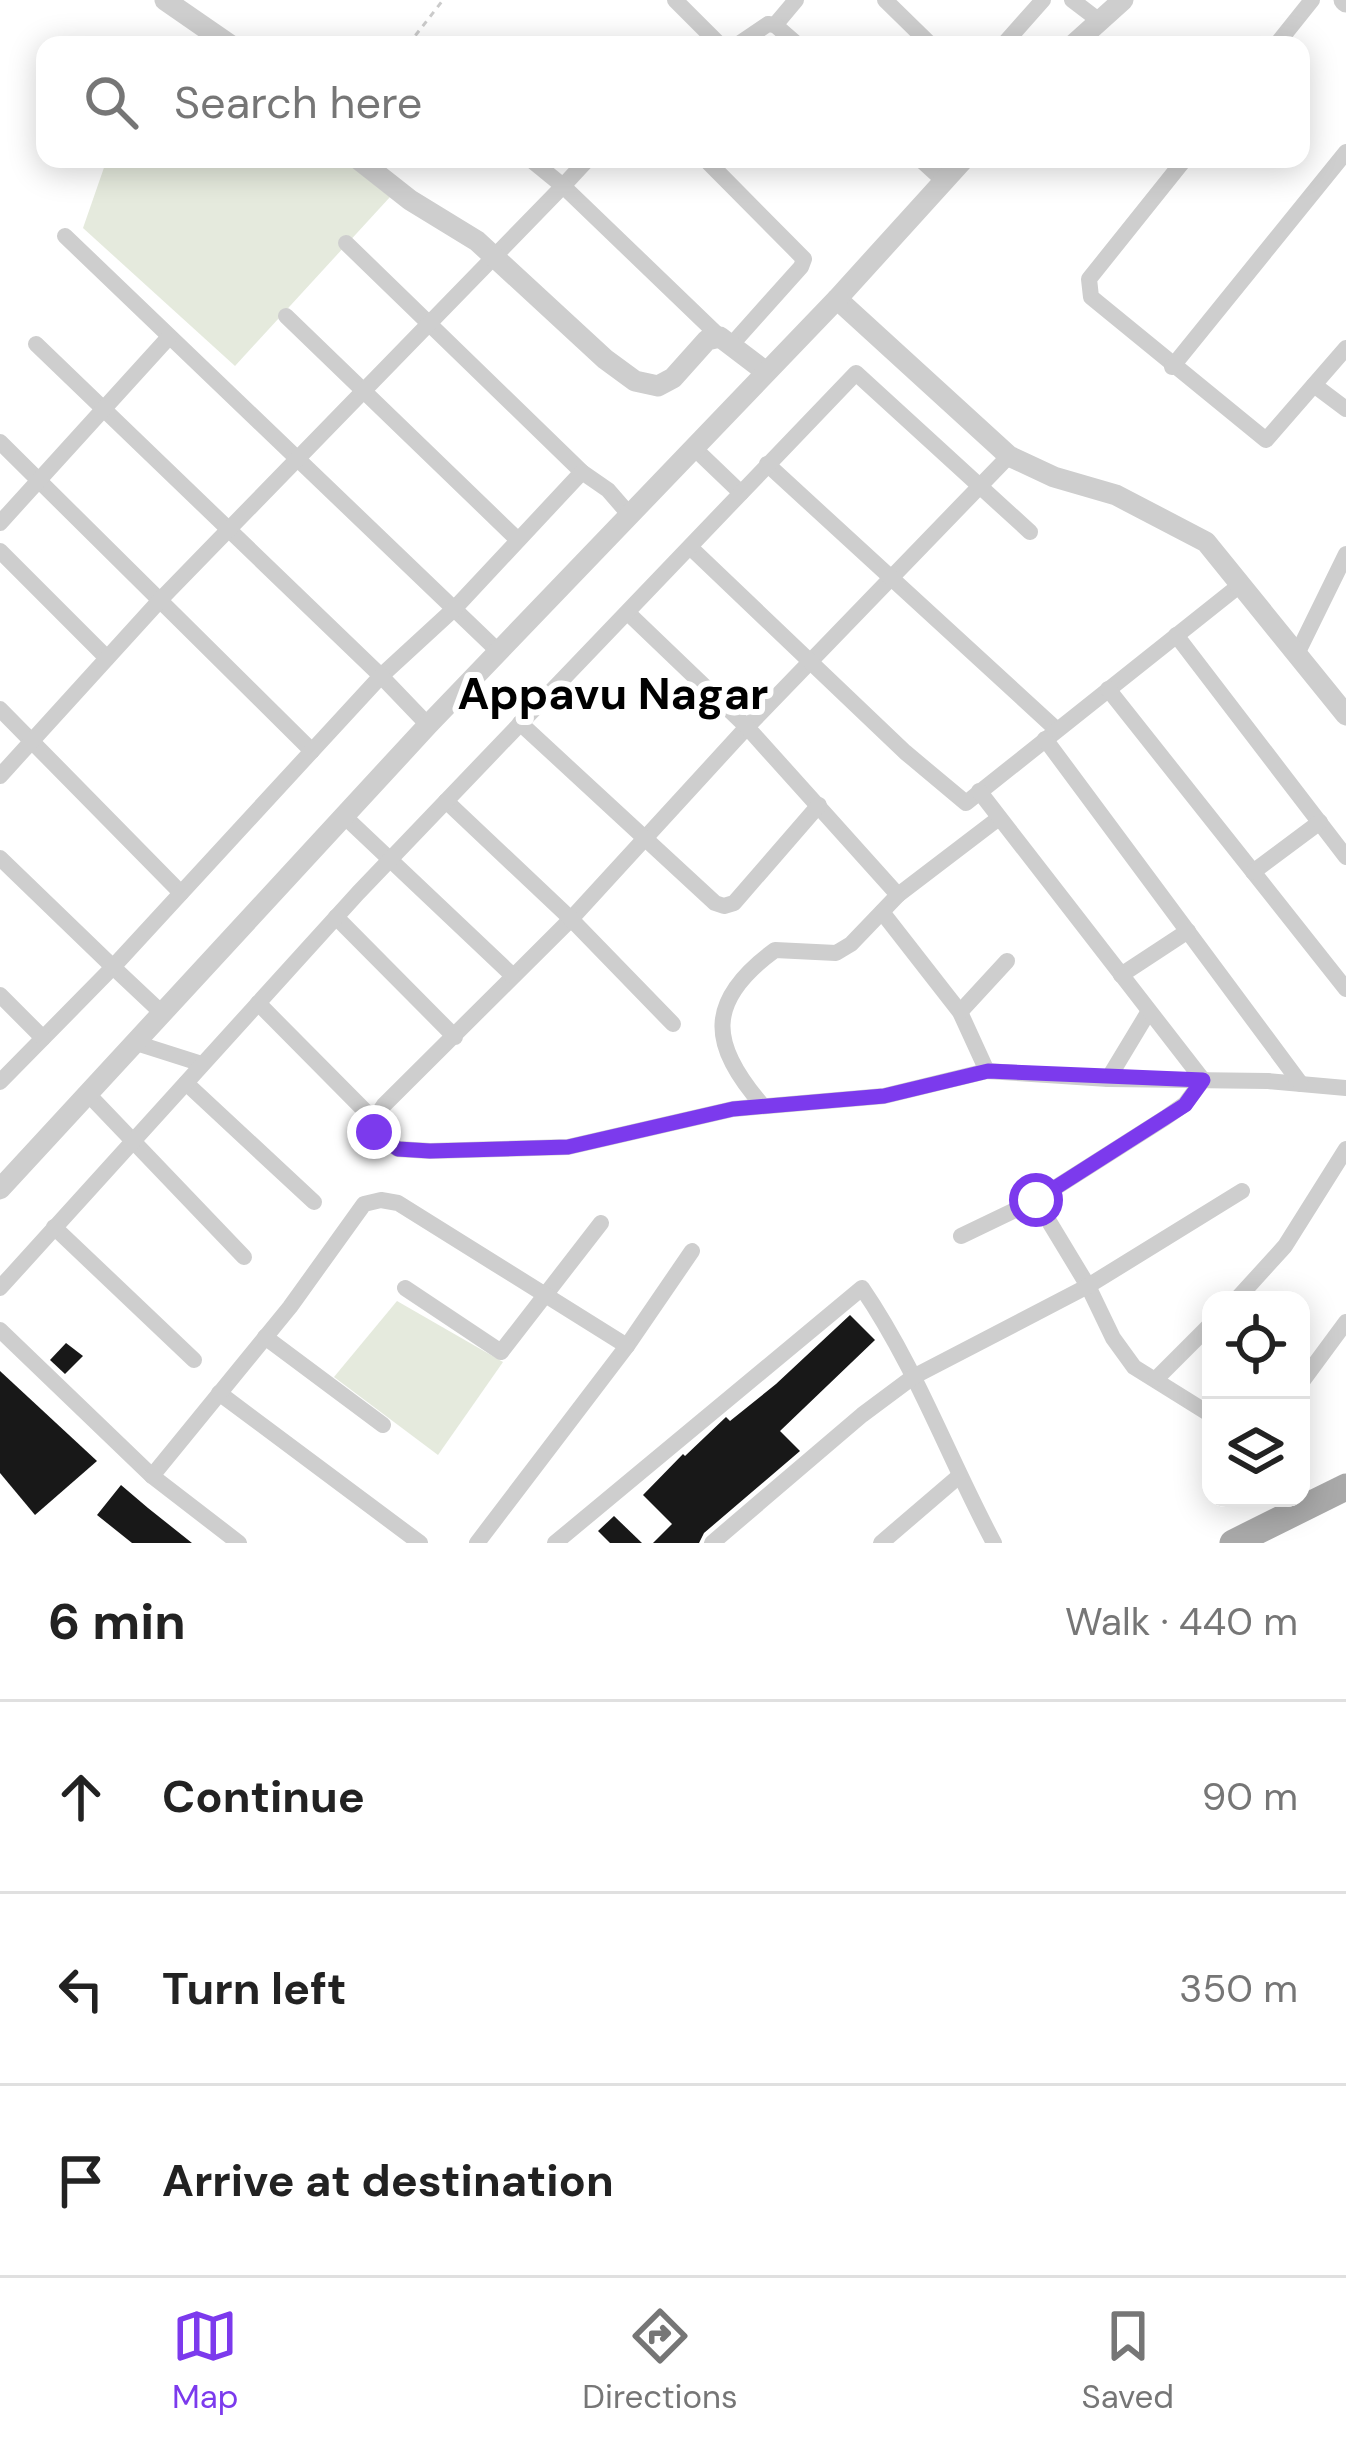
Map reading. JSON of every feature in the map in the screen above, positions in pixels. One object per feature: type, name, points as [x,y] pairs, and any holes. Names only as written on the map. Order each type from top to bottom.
[{"type":"main road","points":[[1310,1499],[1346,1487]]},
{"type":"main road","points":[[1233,1543],[1291,1507]]},
{"type":"street","points":[[165,0],[217,36]]},
{"type":"street","points":[[674,0],[711,36]]},
{"type":"street","points":[[775,25],[796,0]]},
{"type":"street","points":[[885,0],[922,36]]},
{"type":"street","points":[[1011,36],[1042,0]]},
{"type":"street","points":[[1072,0],[1097,20]]},
{"type":"street","points":[[1082,36],[1123,0]]},
{"type":"street","points":[[1283,36],[1312,0]]},
{"type":"street","points":[[750,36],[768,24],[788,36]]},
{"type":"street","points":[[1172,367],[1346,152]]},
{"type":"street","points":[[369,168],[410,200],[477,241],[634,381],[658,386],[673,378],[707,340],[726,340],[804,259],[714,168]]},
{"type":"street","points":[[541,168],[766,372]]},
{"type":"street","points":[[0,776],[161,599],[580,168]]},
{"type":"street","points":[[930,168],[943,180]]},
{"type":"street","points":[[0,1190],[428,725],[837,299],[955,168]]},
{"type":"street","points":[[1178,168],[1089,279],[1090,297],[1266,440],[1346,348]]},
{"type":"street","points":[[64,236],[498,651]]},
{"type":"street","points":[[346,243],[628,513]]},
{"type":"street","points":[[837,299],[1009,456],[1054,477],[1116,495],[1206,542],[1346,713]]},
{"type":"street","points":[[286,316],[518,540]]},
{"type":"street","points":[[0,523],[169,337]]},
{"type":"street","points":[[37,344],[428,725]]},
{"type":"street","points":[[0,1288],[390,859],[856,374],[1030,532]]},
{"type":"street","points":[[1314,385],[1346,409]]},
{"type":"street","points":[[0,442],[312,752]]},
{"type":"street","points":[[693,447],[741,493]]},
{"type":"street","points":[[1009,456],[747,727],[571,919],[384,1105],[374,1120],[374,1132],[398,1149],[568,1147],[733,1109],[884,1096],[988,1071],[1346,1088]]},
{"type":"street","points":[[767,464],[1051,734],[1301,1084]]},
{"type":"street","points":[[0,1082],[113,967],[381,676],[455,608],[582,472]]},
{"type":"street","points":[[691,548],[953,796],[966,803],[1240,584]]},
{"type":"street","points":[[0,551],[106,658]]},
{"type":"street","points":[[1297,654],[1346,554]]},
{"type":"street","points":[[628,613],[747,727],[898,895]]},
{"type":"street","points":[[1177,635],[1346,857]]},
{"type":"street","points":[[1108,689],[1346,989]]},
{"type":"street","points":[[0,709],[181,893]]},
{"type":"street","points":[[520,723],[715,903],[724,906],[734,903],[819,805]]},
{"type":"street","points":[[979,791],[1203,1080]]},
{"type":"street","points":[[446,801],[673,1024]]},
{"type":"street","points":[[344,816],[512,975]]},
{"type":"street","points":[[763,1106],[727,1058],[720,1029],[741,978],[775,950],[836,953],[898,895],[999,818]]},
{"type":"street","points":[[1253,872],[1320,822]]},
{"type":"street","points":[[0,858],[163,1014]]},
{"type":"street","points":[[882,912],[959,1012],[988,1071]]},
{"type":"street","points":[[336,917],[455,1037]]},
{"type":"street","points":[[1121,976],[1188,931]]},
{"type":"street","points":[[959,1012],[1007,961]]},
{"type":"street","points":[[0,995],[44,1038]]},
{"type":"street","points":[[258,1003],[374,1120]]},
{"type":"street","points":[[1108,1079],[1149,1011]]},
{"type":"street","points":[[136,1043],[202,1064]]},
{"type":"street","points":[[961,1236],[1036,1200],[1185,1105],[1203,1080]]},
{"type":"street","points":[[186,1082],[314,1202]]},
{"type":"street","points":[[88,1094],[244,1257]]},
{"type":"street","points":[[1244,1291],[1285,1246],[1346,1149]]},
{"type":"street","points":[[712,1543],[862,1414],[913,1377],[1088,1286],[1242,1192]]},
{"type":"street","points":[[1036,1200],[1134,1367],[1202,1409]]},
{"type":"street","points":[[152,1476],[265,1337],[364,1204],[398,1203],[627,1346]]},
{"type":"street","points":[[405,1288],[502,1352],[602,1222]]},
{"type":"street","points":[[54,1227],[194,1360]]},
{"type":"street","points":[[477,1543],[627,1346],[692,1251]]},
{"type":"street","points":[[555,1543],[862,1288],[913,1377],[994,1543]]},
{"type":"street","points":[[1310,1371],[1346,1322]]},
{"type":"street","points":[[0,1330],[152,1476],[238,1543]]},
{"type":"street","points":[[1156,1379],[1202,1333]]},
{"type":"street","points":[[265,1337],[382,1425]]},
{"type":"street","points":[[219,1393],[420,1543]]},
{"type":"street","points":[[881,1543],[958,1477]]},
{"type":"path","points":[[415,36],[443,0]]},
{"type":"shaded area","points":[[104,168],[353,168],[390,197],[235,366],[83,228]]},
{"type":"shaded area","points":[[397,1301],[503,1362],[438,1455],[334,1377]]},
{"type":"building","points":[[850,1315],[875,1340],[780,1431],[800,1451],[704,1533],[699,1543],[653,1543],[672,1524],[643,1495],[683,1454],[726,1417],[730,1421],[776,1384]]},
{"type":"building","points":[[66,1343],[83,1356],[65,1374],[50,1360]]},
{"type":"building","points":[[0,1371],[97,1461],[35,1515],[0,1473]]},
{"type":"building","points":[[121,1485],[192,1543],[132,1543],[97,1515]]},
{"type":"building","points":[[614,1516],[642,1543],[610,1543],[598,1531]]},
{"type":"district","name":"Appavu Nagar","points":[[613,693]]},
{"type":"route","points":[[374,1132],[398,1149],[568,1147],[733,1109],[884,1096],[988,1071],[1203,1080],[1185,1105],[1036,1200]]}]
